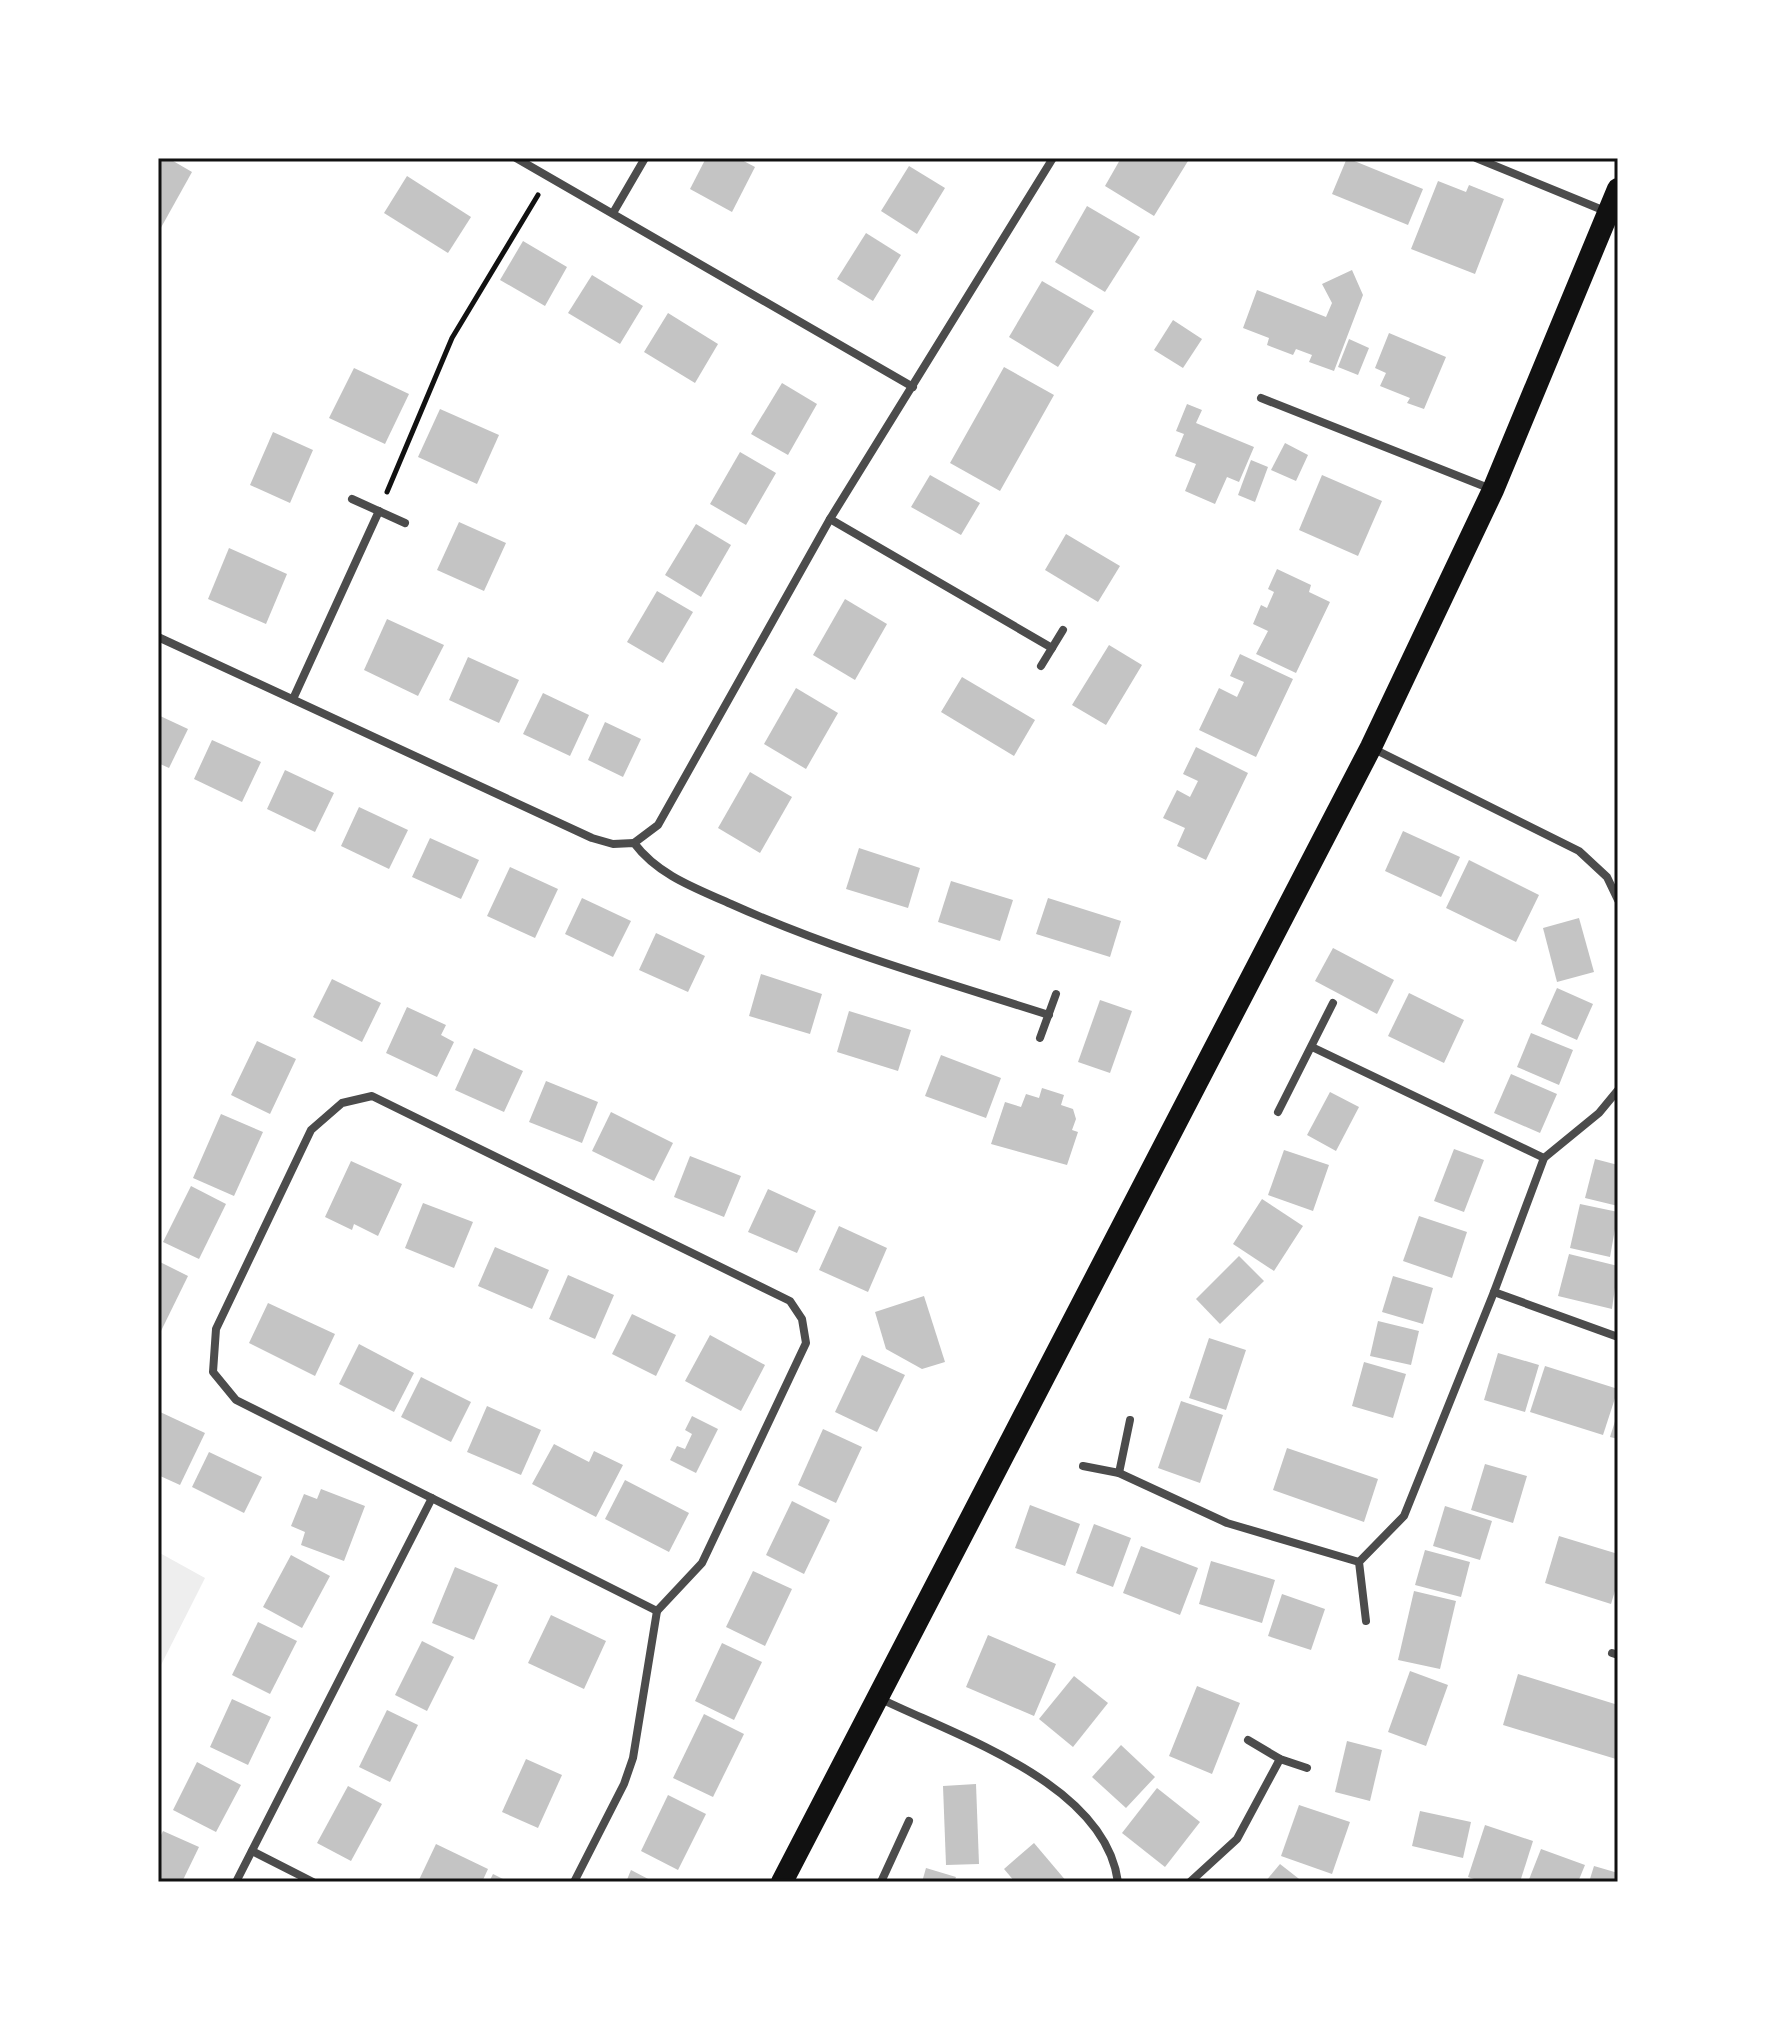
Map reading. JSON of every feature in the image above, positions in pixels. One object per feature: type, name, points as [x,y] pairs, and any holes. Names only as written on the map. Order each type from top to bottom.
[{"type":"highway","points":[[782,1882],[1371,747],[1493,490],[1618,189]]},
{"type":"street","points":[[516,158],[913,387]]},
{"type":"street","points":[[613,213],[645,158]]},
{"type":"street","points":[[158,637],[592,838],[613,844],[634,843],[658,825],[830,519],[1053,158]]},
{"type":"street","points":[[1476,158],[1609,212]]},
{"type":"street","points":[[1261,398],[1493,490]]},
{"type":"street","points":[[352,499],[405,523]]},
{"type":"street","points":[[293,699],[379,511]]},
{"type":"street","points":[[830,519],[1052,648]]},
{"type":"street","points":[[1041,666],[1063,630]]},
{"type":"street","points":[[1371,747],[1579,851],[1607,877],[1618,900]]},
{"type":"street","points":[[634,843],[664,872],[816,941],[1049,1015]]},
{"type":"street","points":[[1040,1038],[1056,994]]},
{"type":"street","points":[[1278,1112],[1333,1003]]},
{"type":"street","points":[[1312,1047],[1544,1158]]},
{"type":"street","points":[[1359,1562],[1404,1516],[1544,1158],[1599,1113],[1618,1090]]},
{"type":"street","points":[[574,1882],[624,1784],[633,1758],[657,1611],[702,1563],[806,1343],[802,1319],[790,1301],[372,1096],[342,1103],[311,1130],[216,1329],[213,1372],[236,1400],[657,1611]]},
{"type":"street","points":[[1494,1292],[1618,1337]]},
{"type":"street","points":[[1119,1473],[1130,1420]]},
{"type":"street","points":[[1083,1466],[1119,1473],[1227,1523],[1359,1562]]},
{"type":"street","points":[[236,1882],[432,1498]]},
{"type":"street","points":[[1359,1562],[1366,1621]]},
{"type":"street","points":[[877,1697],[990,1752],[1064,1794],[1086,1814],[1103,1841],[1118,1882]]},
{"type":"street","points":[[1248,1740],[1280,1759],[1307,1768]]},
{"type":"street","points":[[1190,1882],[1237,1839],[1280,1759]]},
{"type":"street","points":[[881,1882],[909,1821]]},
{"type":"street","points":[[252,1851],[313,1882]]},
{"type":"path","points":[[379,511],[452,338],[549,178]]},
{"type":"shaded area","points":[[158,1552],[205,1578],[158,1671]]},
{"type":"building","points":[[158,158],[168,158],[192,172],[158,233]]},
{"type":"building","points":[[706,158],[738,158],[755,167],[732,212],[690,189]]},
{"type":"building","points":[[1121,158],[1184,158],[1188,161],[1154,216],[1105,186]]},
{"type":"building","points":[[1347,158],[1423,189],[1408,225],[1332,194]]},
{"type":"building","points":[[909,166],[945,188],[917,234],[881,211]]},
{"type":"building","points":[[407,176],[471,217],[448,253],[384,213]]},
{"type":"building","points":[[1438,181],[1466,192],[1469,185],[1504,199],[1475,274],[1411,249]]},
{"type":"building","points":[[1087,206],[1140,237],[1105,292],[1055,262]]},
{"type":"building","points":[[866,233],[901,255],[873,301],[837,279]]},
{"type":"building","points":[[523,241],[567,267],[545,306],[500,280]]},
{"type":"building","points":[[1352,270],[1363,295],[1334,371],[1309,362],[1312,355],[1296,349],[1293,355],[1267,345],[1269,338],[1243,328],[1257,290],[1326,317],[1332,303],[1322,284]]},
{"type":"building","points":[[592,275],[643,306],[620,344],[568,313]]},
{"type":"building","points":[[1042,281],[1094,311],[1058,367],[1009,337]]},
{"type":"building","points":[[668,313],[718,344],[695,383],[644,352]]},
{"type":"building","points":[[1173,320],[1202,339],[1183,368],[1154,350]]},
{"type":"building","points":[[1389,333],[1446,357],[1424,409],[1407,403],[1410,398],[1380,386],[1386,373],[1375,368]]},
{"type":"building","points":[[1349,339],[1369,348],[1358,375],[1338,367]]},
{"type":"building","points":[[1004,367],[1054,395],[1000,491],[950,463]]},
{"type":"building","points":[[354,368],[409,394],[385,444],[329,418]]},
{"type":"building","points":[[782,383],[817,404],[788,455],[751,434]]},
{"type":"building","points":[[1187,404],[1202,410],[1196,423],[1254,447],[1239,482],[1227,477],[1215,504],[1185,491],[1196,464],[1175,456],[1184,434],[1176,431]]},
{"type":"building","points":[[440,409],[499,435],[477,484],[418,457]]},
{"type":"building","points":[[273,432],[313,450],[290,503],[250,485]]},
{"type":"building","points":[[1285,443],[1308,455],[1296,481],[1271,470]]},
{"type":"building","points":[[740,452],[776,473],[746,525],[710,504]]},
{"type":"building","points":[[1251,460],[1268,467],[1255,502],[1238,495]]},
{"type":"building","points":[[930,475],[980,503],[961,535],[911,507]]},
{"type":"building","points":[[1322,475],[1382,501],[1358,556],[1299,530]]},
{"type":"building","points":[[459,522],[506,543],[484,591],[437,570]]},
{"type":"building","points":[[696,524],[731,545],[701,597],[665,575]]},
{"type":"building","points":[[1066,534],[1120,566],[1098,602],[1045,570]]},
{"type":"building","points":[[229,548],[287,574],[266,624],[208,599]]},
{"type":"building","points":[[1277,569],[1311,585],[1309,592],[1330,602],[1296,673],[1256,654],[1268,631],[1253,624],[1261,605],[1267,608],[1274,592],[1268,589]]},
{"type":"building","points":[[657,591],[693,612],[663,663],[627,642]]},
{"type":"building","points":[[845,599],[887,624],[855,680],[813,655]]},
{"type":"building","points":[[387,619],[444,645],[418,696],[364,670]]},
{"type":"building","points":[[1109,645],[1142,665],[1106,725],[1072,705]]},
{"type":"building","points":[[1240,654],[1293,679],[1256,757],[1199,730],[1219,688],[1237,697],[1244,682],[1230,676]]},
{"type":"building","points":[[468,657],[519,680],[499,723],[449,700]]},
{"type":"building","points":[[962,677],[1035,720],[1014,756],[941,712]]},
{"type":"building","points":[[796,688],[838,713],[806,769],[764,744]]},
{"type":"building","points":[[543,693],[589,715],[570,756],[523,734]]},
{"type":"building","points":[[158,715],[188,729],[169,768],[158,763]]},
{"type":"building","points":[[605,722],[641,739],[623,777],[588,760]]},
{"type":"building","points":[[212,740],[261,762],[242,802],[194,779]]},
{"type":"building","points":[[1196,747],[1248,773],[1206,860],[1177,846],[1185,828],[1163,818],[1177,790],[1190,797],[1198,781],[1183,774]]},
{"type":"building","points":[[285,770],[334,793],[315,832],[267,809]]},
{"type":"building","points":[[750,772],[792,797],[760,853],[718,828]]},
{"type":"building","points":[[359,807],[408,830],[389,869],[341,846]]},
{"type":"building","points":[[1403,831],[1460,857],[1441,897],[1385,871]]},
{"type":"building","points":[[430,838],[479,860],[461,899],[412,877]]},
{"type":"building","points":[[859,848],[920,868],[908,908],[846,889]]},
{"type":"building","points":[[1469,860],[1539,895],[1516,942],[1446,908]]},
{"type":"building","points":[[510,867],[558,889],[535,938],[487,916]]},
{"type":"building","points":[[951,881],[1013,900],[1000,941],[938,922]]},
{"type":"building","points":[[582,898],[631,921],[613,957],[565,934]]},
{"type":"building","points":[[1048,898],[1121,921],[1110,957],[1036,934]]},
{"type":"building","points":[[1579,918],[1594,972],[1557,982],[1543,928]]},
{"type":"building","points":[[656,933],[705,956],[688,992],[639,970]]},
{"type":"building","points":[[1333,948],[1394,980],[1377,1014],[1315,981]]},
{"type":"building","points":[[761,974],[822,994],[810,1034],[749,1016]]},
{"type":"building","points":[[332,979],[381,1003],[362,1042],[313,1017]]},
{"type":"building","points":[[1557,988],[1593,1004],[1577,1040],[1541,1024]]},
{"type":"building","points":[[1409,993],[1464,1020],[1444,1063],[1388,1036]]},
{"type":"building","points":[[1100,1000],[1132,1011],[1110,1073],[1078,1062]]},
{"type":"building","points":[[407,1007],[446,1025],[441,1035],[454,1042],[437,1077],[386,1053]]},
{"type":"building","points":[[849,1011],[911,1030],[898,1071],[837,1052]]},
{"type":"building","points":[[1531,1033],[1573,1050],[1559,1085],[1517,1067]]},
{"type":"building","points":[[257,1041],[296,1059],[270,1114],[231,1095]]},
{"type":"building","points":[[474,1048],[523,1071],[504,1112],[455,1090]]},
{"type":"building","points":[[941,1055],[1001,1078],[986,1118],[925,1096]]},
{"type":"building","points":[[1511,1074],[1557,1094],[1540,1133],[1494,1113]]},
{"type":"building","points":[[546,1081],[598,1102],[582,1143],[529,1122]]},
{"type":"building","points":[[1042,1088],[1064,1095],[1061,1105],[1073,1109],[1076,1119],[1072,1130],[1078,1132],[1067,1165],[991,1144],[1005,1102],[1021,1107],[1026,1094],[1039,1098]]},
{"type":"building","points":[[1330,1092],[1359,1107],[1336,1151],[1307,1135]]},
{"type":"building","points":[[611,1112],[673,1143],[654,1181],[592,1151]]},
{"type":"building","points":[[221,1114],[263,1132],[234,1196],[193,1178]]},
{"type":"building","points":[[1454,1149],[1484,1160],[1464,1212],[1434,1201]]},
{"type":"building","points":[[1284,1150],[1329,1165],[1313,1211],[1268,1195]]},
{"type":"building","points":[[690,1156],[741,1176],[724,1217],[674,1197]]},
{"type":"building","points":[[1595,1159],[1618,1165],[1618,1206],[1585,1198]]},
{"type":"building","points":[[351,1161],[402,1184],[378,1236],[354,1224],[352,1230],[325,1217]]},
{"type":"building","points":[[191,1186],[226,1204],[199,1259],[163,1242]]},
{"type":"building","points":[[768,1189],[816,1211],[797,1253],[748,1232]]},
{"type":"building","points":[[1262,1199],[1303,1226],[1274,1271],[1233,1244]]},
{"type":"building","points":[[423,1203],[473,1222],[454,1268],[405,1248]]},
{"type":"building","points":[[1580,1204],[1618,1212],[1610,1257],[1570,1248]]},
{"type":"building","points":[[1419,1216],[1467,1232],[1452,1278],[1403,1261]]},
{"type":"building","points":[[839,1226],[887,1248],[868,1292],[819,1270]]},
{"type":"building","points":[[495,1247],[549,1270],[532,1309],[478,1286]]},
{"type":"building","points":[[1569,1254],[1618,1266],[1612,1309],[1558,1296]]},
{"type":"building","points":[[1239,1256],[1264,1281],[1220,1324],[1196,1299]]},
{"type":"building","points":[[158,1261],[188,1276],[161,1331],[158,1330]]},
{"type":"building","points":[[568,1275],[614,1295],[595,1339],[549,1319]]},
{"type":"building","points":[[1393,1276],[1433,1288],[1423,1324],[1382,1312]]},
{"type":"building","points":[[924,1296],[945,1362],[922,1369],[886,1349],[875,1312]]},
{"type":"building","points":[[268,1303],[335,1334],[315,1376],[249,1343]]},
{"type":"building","points":[[632,1314],[676,1335],[656,1376],[612,1354]]},
{"type":"building","points":[[1378,1321],[1419,1331],[1411,1365],[1370,1356]]},
{"type":"building","points":[[710,1335],[765,1365],[741,1411],[685,1381]]},
{"type":"building","points":[[1209,1338],[1246,1350],[1226,1410],[1189,1398]]},
{"type":"building","points":[[359,1344],[414,1373],[394,1412],[339,1384]]},
{"type":"building","points":[[1498,1353],[1539,1365],[1525,1412],[1484,1400]]},
{"type":"building","points":[[862,1355],[905,1375],[877,1432],[835,1412]]},
{"type":"building","points":[[1364,1362],[1406,1374],[1393,1418],[1352,1406]]},
{"type":"building","points":[[1545,1366],[1618,1389],[1603,1435],[1530,1412]]},
{"type":"building","points":[[421,1377],[471,1402],[451,1442],[401,1417]]},
{"type":"building","points":[[1181,1401],[1223,1415],[1200,1483],[1158,1468]]},
{"type":"building","points":[[487,1406],[541,1430],[521,1475],[467,1452]]},
{"type":"building","points":[[158,1411],[205,1433],[180,1485],[158,1475]]},
{"type":"building","points":[[1618,1415],[1618,1439],[1610,1437]]},
{"type":"building","points":[[692,1416],[718,1429],[696,1473],[670,1460],[677,1446],[685,1449],[692,1434],[685,1430]]},
{"type":"building","points":[[823,1429],[862,1447],[836,1503],[798,1485]]},
{"type":"building","points":[[554,1444],[589,1462],[594,1451],[623,1465],[596,1517],[532,1484]]},
{"type":"building","points":[[1287,1448],[1378,1479],[1364,1522],[1273,1490]]},
{"type":"building","points":[[209,1452],[262,1477],[244,1513],[192,1487]]},
{"type":"building","points":[[1485,1464],[1527,1476],[1513,1523],[1471,1510]]},
{"type":"building","points":[[625,1480],[689,1513],[669,1552],[605,1519]]},
{"type":"building","points":[[321,1489],[365,1506],[344,1561],[301,1545],[305,1532],[291,1526],[304,1494],[317,1499]]},
{"type":"building","points":[[792,1501],[830,1520],[804,1574],[766,1555]]},
{"type":"building","points":[[1030,1505],[1080,1524],[1065,1566],[1015,1548]]},
{"type":"building","points":[[1445,1506],[1492,1521],[1480,1560],[1433,1546]]},
{"type":"building","points":[[1094,1524],[1131,1538],[1113,1587],[1076,1573]]},
{"type":"building","points":[[1559,1536],[1618,1554],[1618,1581],[1611,1604],[1545,1583]]},
{"type":"building","points":[[1141,1546],[1198,1568],[1180,1615],[1123,1593]]},
{"type":"building","points":[[1425,1550],[1470,1562],[1461,1597],[1415,1585]]},
{"type":"building","points":[[291,1555],[330,1576],[302,1628],[263,1607]]},
{"type":"building","points":[[1211,1561],[1275,1580],[1262,1623],[1199,1604]]},
{"type":"building","points":[[455,1567],[498,1585],[474,1640],[432,1623]]},
{"type":"building","points":[[753,1571],[792,1589],[765,1646],[726,1627]]},
{"type":"building","points":[[1414,1591],[1456,1601],[1440,1669],[1398,1660]]},
{"type":"building","points":[[1282,1594],[1325,1609],[1311,1650],[1268,1636]]},
{"type":"building","points":[[551,1615],[606,1641],[584,1689],[528,1663]]},
{"type":"building","points":[[258,1622],[297,1641],[270,1694],[232,1675]]},
{"type":"building","points":[[988,1635],[1056,1664],[1034,1716],[966,1687]]},
{"type":"building","points":[[422,1641],[454,1657],[427,1711],[395,1695]]},
{"type":"building","points":[[722,1643],[762,1662],[734,1720],[695,1701]]},
{"type":"building","points":[[1410,1671],[1448,1685],[1426,1746],[1388,1732]]},
{"type":"building","points":[[1518,1674],[1618,1705],[1616,1759],[1503,1725]]},
{"type":"building","points":[[1074,1676],[1108,1703],[1073,1747],[1039,1719]]},
{"type":"building","points":[[1197,1686],[1240,1703],[1212,1774],[1169,1756]]},
{"type":"building","points":[[232,1699],[271,1717],[248,1765],[210,1747]]},
{"type":"building","points":[[387,1710],[418,1725],[390,1782],[359,1767]]},
{"type":"building","points":[[704,1714],[744,1734],[713,1797],[673,1778]]},
{"type":"building","points":[[1347,1741],[1382,1750],[1370,1801],[1335,1792]]},
{"type":"building","points":[[1121,1745],[1155,1777],[1126,1808],[1092,1777]]},
{"type":"building","points":[[526,1759],[562,1775],[538,1828],[502,1812]]},
{"type":"building","points":[[197,1762],[241,1785],[216,1832],[173,1810]]},
{"type":"building","points":[[976,1784],[979,1864],[946,1865],[943,1786]]},
{"type":"building","points":[[348,1786],[382,1804],[351,1861],[317,1843]]},
{"type":"building","points":[[1157,1788],[1200,1822],[1165,1867],[1122,1833]]},
{"type":"building","points":[[668,1795],[706,1814],[678,1870],[641,1851]]},
{"type":"building","points":[[1299,1805],[1350,1822],[1332,1874],[1281,1856]]},
{"type":"building","points":[[1420,1811],[1471,1822],[1463,1858],[1412,1846]]},
{"type":"building","points":[[1485,1825],[1533,1841],[1520,1882],[1483,1882],[1468,1877]]},
{"type":"building","points":[[163,1831],[199,1847],[182,1882],[158,1882],[158,1841]]},
{"type":"building","points":[[1034,1843],[1067,1882],[1015,1882],[1004,1869]]},
{"type":"building","points":[[436,1844],[488,1869],[482,1882],[418,1882]]},
{"type":"building","points":[[1541,1849],[1585,1865],[1578,1882],[1528,1882]]},
{"type":"building","points":[[1280,1864],[1303,1882],[1265,1882]]},
{"type":"building","points":[[1594,1866],[1618,1873],[1618,1882],[1589,1882]]},
{"type":"building","points":[[926,1868],[956,1877],[954,1882],[922,1882]]},
{"type":"building","points":[[631,1870],[654,1882],[626,1882]]},
{"type":"building","points":[[493,1874],[509,1882],[489,1882]]}]
